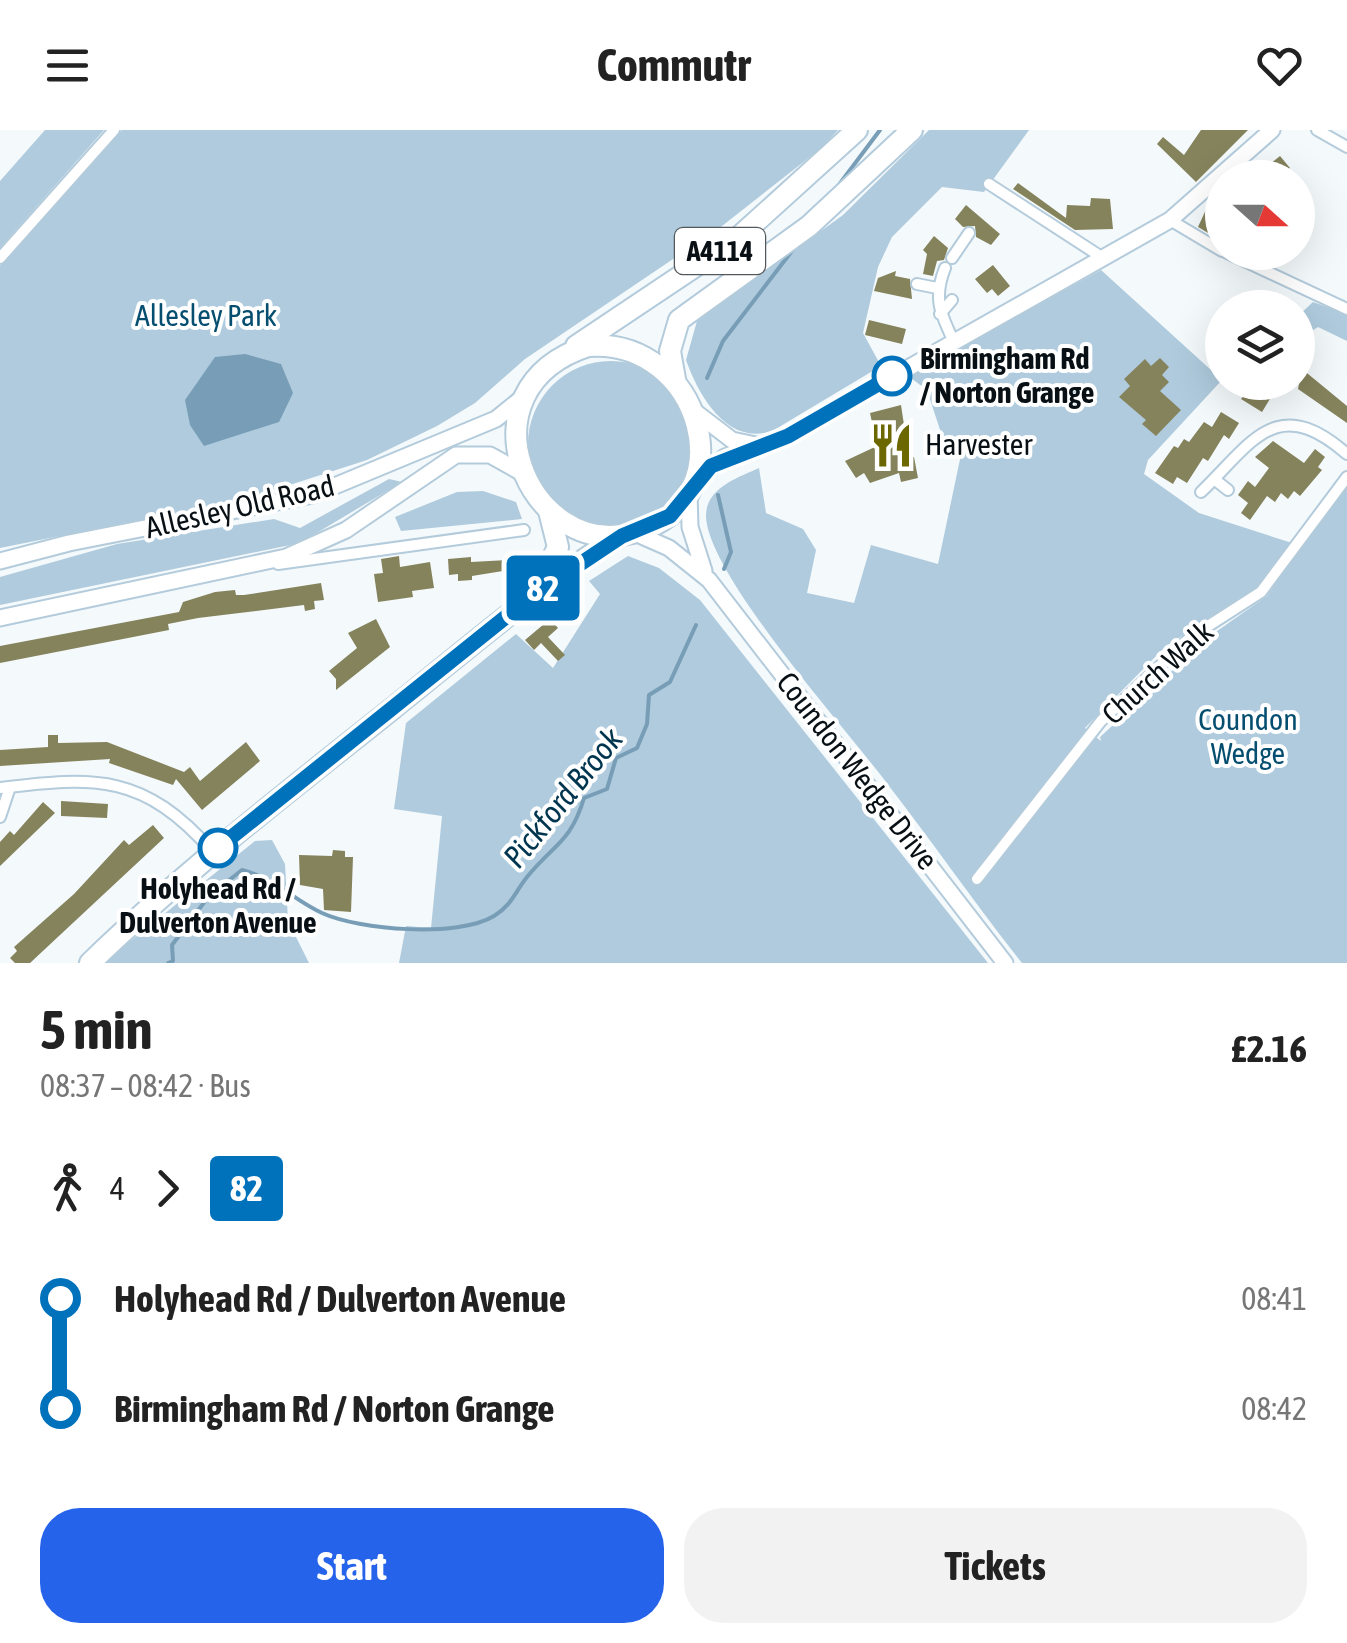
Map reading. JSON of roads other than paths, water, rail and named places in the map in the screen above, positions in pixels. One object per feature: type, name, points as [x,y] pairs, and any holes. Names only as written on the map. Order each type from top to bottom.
[{"type":"highway","name":"A4114","points":[[566,353],[739,237],[858,130]]},
{"type":"highway","name":"A4114","points":[[675,381],[670,351],[679,320],[809,226],[912,130]]},
{"type":"highway","points":[[90,963],[213,852],[532,596],[628,534],[670,516],[692,487],[700,451],[694,410],[675,381],[651,359],[620,346],[588,346],[566,353],[543,369],[522,398],[515,434],[524,474],[549,511],[558,546],[551,567],[532,596]]},
{"type":"highway","points":[[549,511],[583,529],[628,534]]},
{"type":"main road","points":[[692,487],[725,457],[765,445],[1170,220],[1272,130]]},
{"type":"main road","name":"Allesley Old Road","points":[[0,561],[70,543],[313,495],[496,420],[522,398]]},
{"type":"main road","points":[[694,410],[732,440],[765,445]]},
{"type":"main road","name":"Allesley Old Road","points":[[0,618],[249,568],[316,546],[456,456],[490,454],[524,474]]},
{"type":"main road","name":"Coundon Wedge Drive","points":[[692,487],[693,538],[709,580]]},
{"type":"main road","name":"Coundon Wedge Drive","points":[[628,534],[668,548],[709,580],[1005,963]]},
{"type":"street","points":[[0,258],[114,130]]},
{"type":"street","points":[[1317,130],[1347,147]]},
{"type":"street","points":[[988,184],[1100,256]]},
{"type":"street","points":[[1170,220],[1205,241]]},
{"type":"street","points":[[954,342],[940,314],[937,288],[969,233]]},
{"type":"street","points":[[1264,270],[1347,308]]},
{"type":"street","points":[[917,284],[937,288]]},
{"type":"street","points":[[940,314],[952,300]]},
{"type":"street","points":[[1201,492],[1254,438],[1280,425],[1309,427],[1347,454]]},
{"type":"street","name":"Church Walk","points":[[977,879],[1102,720],[1191,637],[1261,592],[1347,477]]},
{"type":"street","points":[[1214,480],[1228,490]]},
{"type":"street","name":"Allesley Old Road","points":[[249,568],[524,530]]},
{"type":"street","points":[[0,817],[5,787],[75,779],[133,789],[175,812],[213,852]]},
{"type":"waterway","name":"Pickford Brook","points":[[835,190],[880,130]]},
{"type":"waterway","name":"Pickford Brook","points":[[707,378],[723,341],[795,247]]},
{"type":"waterway","name":"Pickford Brook","points":[[718,495],[731,552],[724,569]]},
{"type":"waterway","name":"Pickford Brook","points":[[168,963],[173,961],[172,945],[209,896],[242,870],[322,913],[359,924],[434,929],[478,923],[494,916],[567,834],[584,798],[607,789],[616,758],[637,748],[647,724],[649,695],[670,682],[696,625]]},
{"type":"place","name":"Birmingham Rd / Norton Grange","points":[[892,376]]},
{"type":"place","name":"Harvester","points":[[892,445]]},
{"type":"place","name":"Holyhead Rd / Dulverton Avenue","points":[[218,848]]},
{"type":"park label","name":"Allesley Park","points":[[206,316]]},
{"type":"park label","name":"Coundon Wedge","points":[[1248,737]]}]
